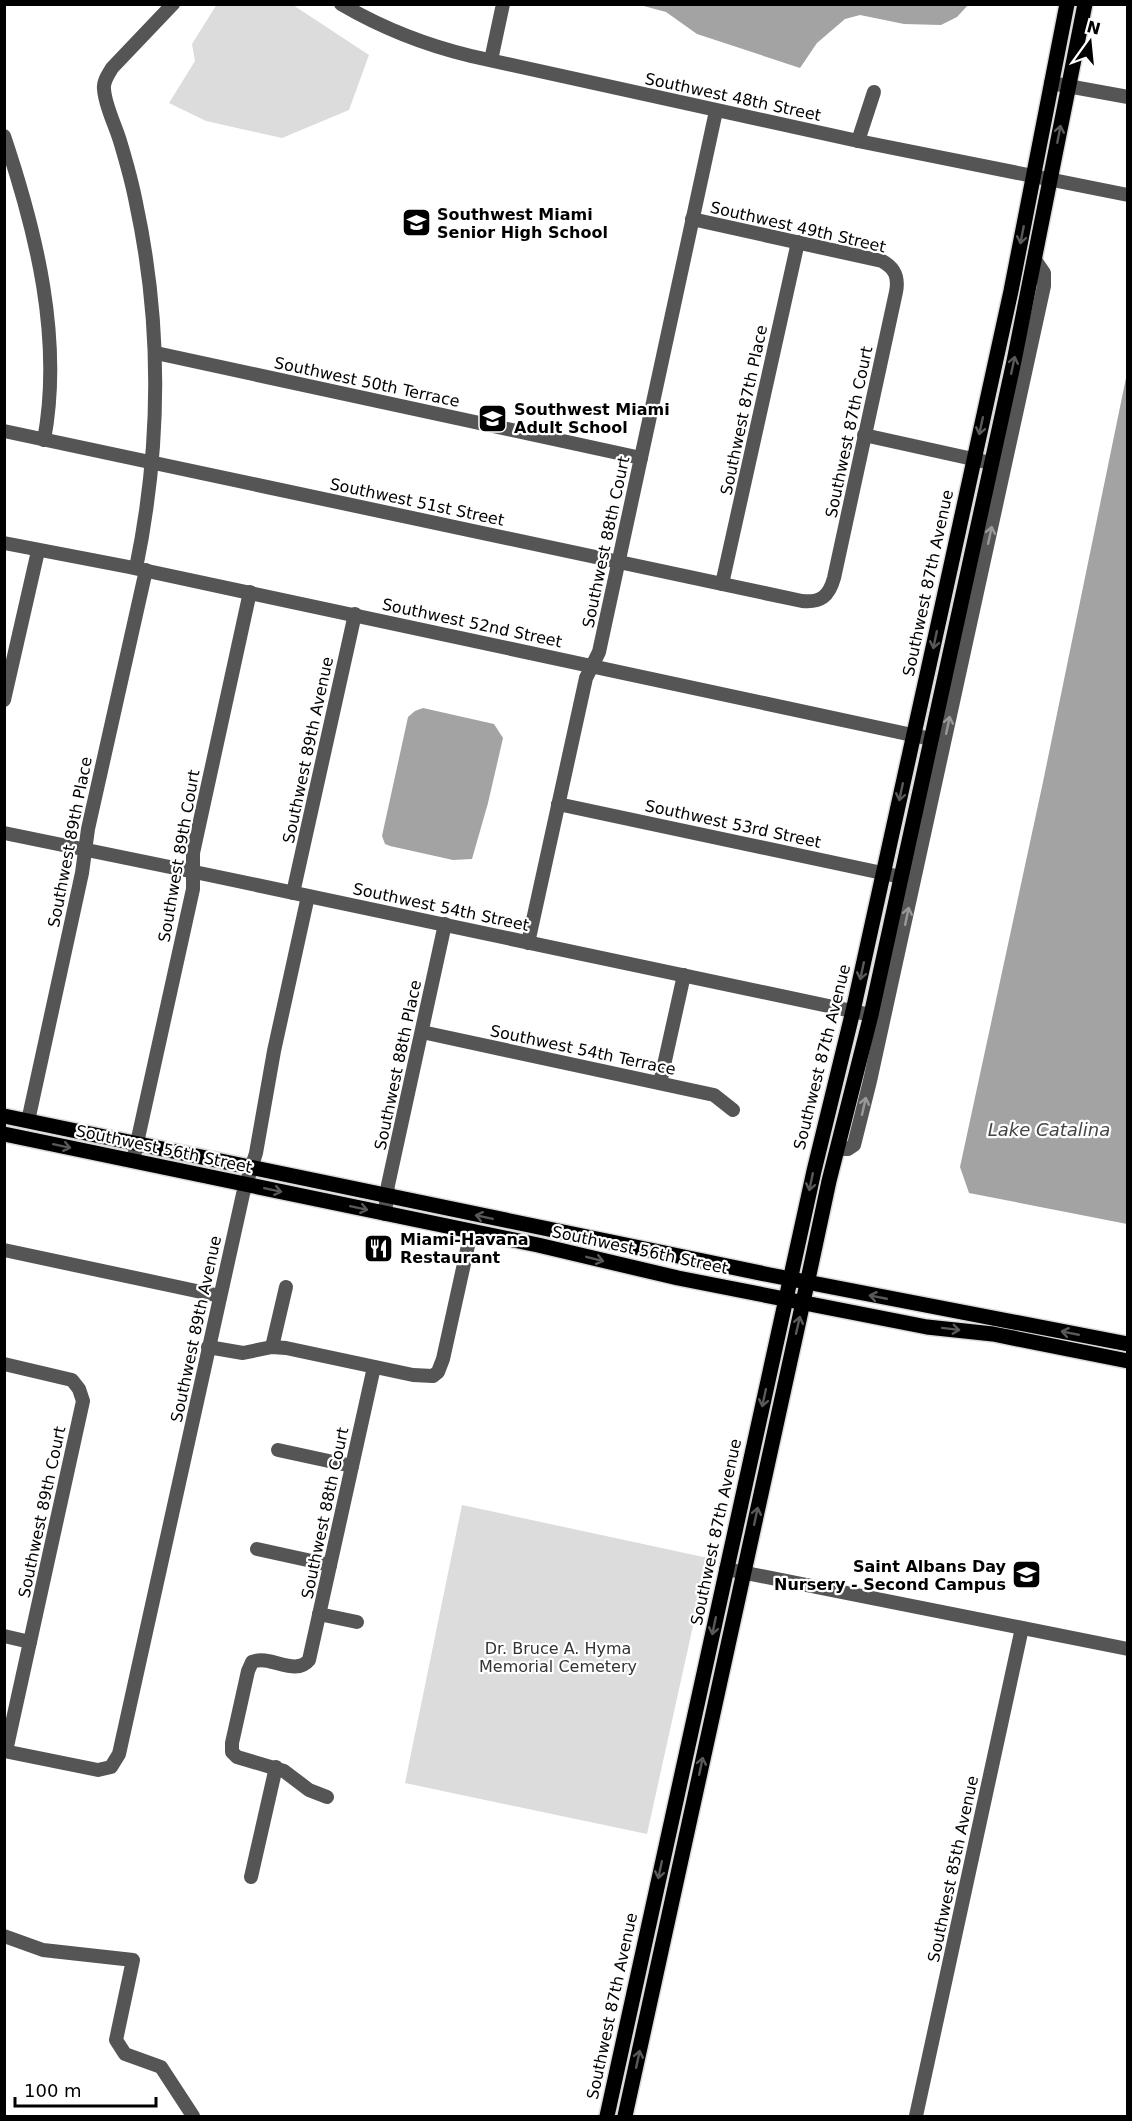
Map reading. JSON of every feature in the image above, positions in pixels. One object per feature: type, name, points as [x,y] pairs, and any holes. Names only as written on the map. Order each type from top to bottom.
[{"type":"main road","name":"Southwest 87th Avenue","points":[[607,2116],[790,1279],[853,1011],[1011,291],[1067,4]]},
{"type":"main road","points":[[625,2116],[837,1149],[871,1015],[931,739],[967,608],[991,463],[1035,260],[1085,4]]},
{"type":"main road","points":[[943,602],[967,608]]},
{"type":"main road","name":"Southwest 56th Street","points":[[4,1116],[807,1283],[1128,1344]]},
{"type":"main road","points":[[825,1126],[827,1137],[837,1149]]},
{"type":"main road","name":"Southwest 56th Street","points":[[4,1134],[678,1278],[927,1327],[993,1334],[1128,1361]]},
{"type":"main road","points":[[696,1711],[713,1715]]},
{"type":"main road","points":[[675,1804],[692,1809]]},
{"type":"main road","points":[[665,1848],[683,1852]]},
{"type":"main road","points":[[647,1934],[664,1938]]},
{"type":"main road","points":[[613,2087],[631,2091]]},
{"type":"street","name":"Southwest 48th Street","points":[[341,4],[373,22],[452,51],[716,111],[1050,181],[1128,195]]},
{"type":"street","points":[[491,60],[503,4]]},
{"type":"street","name":"Southwest 89th Place","points":[[28,1121],[82,873],[141,569],[152,462],[156,353],[153,312],[138,214],[125,157],[104,88],[112,68],[166,7]]},
{"type":"street","points":[[1051,83],[1128,97]]},
{"type":"street","points":[[858,141],[874,92]]},
{"type":"street","name":"Southwest 88th Court","points":[[528,942],[586,678],[599,652],[716,111]]},
{"type":"street","points":[[4,136],[29,215],[43,291],[49,375],[49,410],[44,440]]},
{"type":"street","name":"Southwest 49th Street","points":[[692,219],[882,261],[894,270]]},
{"type":"street","name":"Southwest 87th Place","points":[[722,584],[798,242]]},
{"type":"street","points":[[837,1149],[851,1148],[856,1139],[967,608],[1044,286],[1044,273],[1035,260]]},
{"type":"street","name":"Southwest 87th Court","points":[[823,599],[829,593],[834,578],[896,292],[897,276],[894,270]]},
{"type":"street","name":"Southwest 50th Terrace","points":[[156,353],[641,458]]},
{"type":"street","name":"Southwest 51st Street","points":[[4,431],[802,601],[816,602],[823,599]]},
{"type":"street","points":[[864,435],[991,463]]},
{"type":"street","name":"Southwest 52nd Street","points":[[4,543],[355,614],[931,739]]},
{"type":"street","points":[[4,700],[38,550]]},
{"type":"street","name":"Southwest 89th Court","points":[[133,1161],[193,889],[193,853],[250,592]]},
{"type":"street","name":"Southwest 89th Avenue","points":[[293,893],[355,614]]},
{"type":"street","name":"Southwest 53rd Street","points":[[558,804],[901,877]]},
{"type":"street","name":"Southwest 54th Street","points":[[4,834],[445,924],[871,1015]]},
{"type":"street","name":"Southwest 89th Avenue","points":[[5,1751],[98,1770],[111,1767],[117,1759],[245,1185],[252,1168],[274,1051],[308,896]]},
{"type":"street","name":"Southwest 88th Place","points":[[385,1214],[445,924]]},
{"type":"street","points":[[660,1083],[684,975]]},
{"type":"street","name":"Southwest 54th Terrace","points":[[422,1032],[714,1095],[733,1110]]},
{"type":"street","points":[[208,1347],[243,1353],[272,1347],[286,1348],[413,1376],[433,1376],[438,1372],[442,1363],[471,1232]]},
{"type":"street","points":[[4,1250],[220,1296]]},
{"type":"street","points":[[272,1347],[286,1287]]},
{"type":"street","name":"Southwest 89th Court","points":[[4,1364],[72,1380],[78,1386],[83,1401],[5,1751]]},
{"type":"street","name":"Southwest 88th Court","points":[[276,1767],[240,1758],[232,1752],[248,1671],[255,1660],[294,1666],[306,1664],[310,1657],[374,1367]]},
{"type":"street","points":[[278,1450],[352,1466]]},
{"type":"street","points":[[256,1549],[330,1564]]},
{"type":"street","points":[[726,1569],[1128,1649]]},
{"type":"street","points":[[320,1614],[357,1622]]},
{"type":"street","name":"Southwest 85th Avenue","points":[[916,2116],[1022,1628]]},
{"type":"street","points":[[4,1636],[30,1642]]},
{"type":"street","points":[[251,1877],[276,1767],[309,1790],[327,1797]]},
{"type":"street","points":[[4,1936],[43,1950],[133,1960],[116,2040],[125,2054],[161,2067],[193,2116]]},
{"type":"green space","points":[[217,4],[293,5],[369,55],[349,110],[282,138],[206,121],[169,103],[195,61],[192,44]]},
{"type":"green space","name":"Dr. Bruce A. Hyma Memorial Cemetery","points":[[462,1505],[708,1558],[647,1834],[405,1783]]},
{"type":"water","points":[[640,5],[968,5],[957,17],[941,25],[904,24],[860,15],[845,19],[817,43],[800,68],[697,34],[666,12]]},
{"type":"water","name":"Lake Catalina","points":[[1127,373],[1127,1224],[969,1193],[960,1167],[1043,782]]},
{"type":"water","points":[[423,708],[494,724],[503,738],[472,859],[453,860],[390,846],[385,844],[382,836],[408,717]]},
{"type":"place","name":"Southwest Miami Senior High School","points":[[416,223]]},
{"type":"place","name":"Southwest Miami Adult School","points":[[493,418]]},
{"type":"place","name":"Miami-Havana Restaurant","points":[[379,1248]]},
{"type":"place","name":"Saint Albans Day Nursery - Second Campus","points":[[1027,1575]]}]
